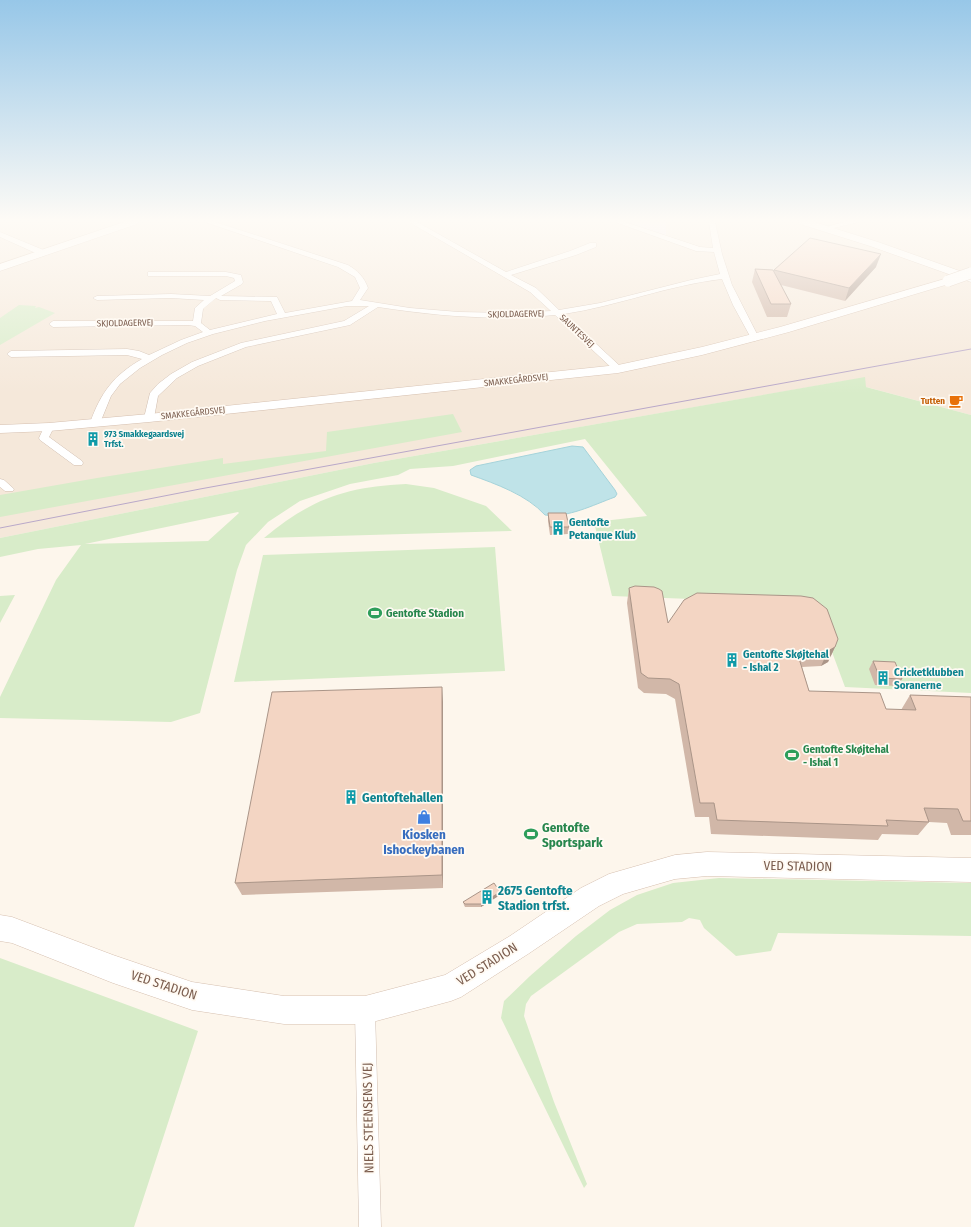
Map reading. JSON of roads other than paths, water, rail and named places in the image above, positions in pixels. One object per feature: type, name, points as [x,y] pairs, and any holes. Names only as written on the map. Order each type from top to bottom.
[{"type":"street","points":[[209,333],[197,324],[199,308],[211,298],[236,285],[239,282],[238,279]]},
{"type":"street","points":[[354,304],[364,288],[360,279]]},
{"type":"street","name":"SAUNTESVEJ","points":[[515,279],[533,290],[618,369]]},
{"type":"street","name":"SKJOLDAGERVEJ","points":[[95,423],[106,394],[117,382],[150,359],[185,342],[209,333],[282,316],[366,303],[426,312],[498,316],[526,316],[558,313],[618,301],[705,279]]},
{"type":"street","points":[[727,279],[737,304],[755,338]]},
{"type":"street","name":"SMAKKEGÅRDSVEJ","points":[[0,429],[49,427],[149,418],[618,369],[688,355],[755,338],[835,316],[953,279]]},
{"type":"street","points":[[97,298],[171,296],[211,298]]},
{"type":"street","points":[[220,298],[274,300],[282,316]]},
{"type":"street","points":[[149,418],[154,396],[161,386],[174,376],[195,364],[244,345],[347,323],[375,305]]},
{"type":"street","name":"SKJOLDAGERVEJ","points":[[53,324],[197,324]]},
{"type":"street","points":[[11,354],[127,352],[136,353],[150,359]]},
{"type":"street","points":[[49,427],[44,438],[78,463]]},
{"type":"street","points":[[0,482],[9,489]]},
{"type":"street","name":"VED STADION","points":[[0,928],[12,930],[113,969],[192,996],[284,1010],[365,1010],[451,987],[519,945],[590,897],[618,883],[675,866],[707,864],[971,870]]},
{"type":"street","name":"NIELS STEENSENS VEJ","points":[[365,1010],[370,1227]]},
{"type":"water","points":[[572,446],[583,447],[615,490],[617,494],[615,497],[571,513],[563,515],[545,515],[538,508],[511,491],[471,475],[470,470],[476,466]]},
{"type":"tram line","points":[[0,528],[200,489],[971,349]]},
{"type":"place","name":"Tutten","points":[[956,401]]},
{"type":"place","name":"973 Smakkegaardsvej Trfst.","points":[[93,439]]},
{"type":"place","name":"Gentofte Petanque Klub","points":[[558,528]]},
{"type":"place","name":"Gentofte Stadion","points":[[375,613]]},
{"type":"place","name":"Gentofte Skøjtehal - Ishal 2","points":[[732,660]]},
{"type":"place","name":"Cricketklubben Soranerne","points":[[883,678]]},
{"type":"place","name":"Gentofte Skøjtehal - Ishal 1","points":[[792,755]]},
{"type":"place","name":"Gentoftehallen","points":[[351,797]]},
{"type":"place","name":"Kiosken Ishockeybanen","points":[[424,817]]},
{"type":"place","name":"Gentofte Sportspark","points":[[531,834]]},
{"type":"place","name":"2675 Gentofte Stadion trfst.","points":[[487,897]]}]
